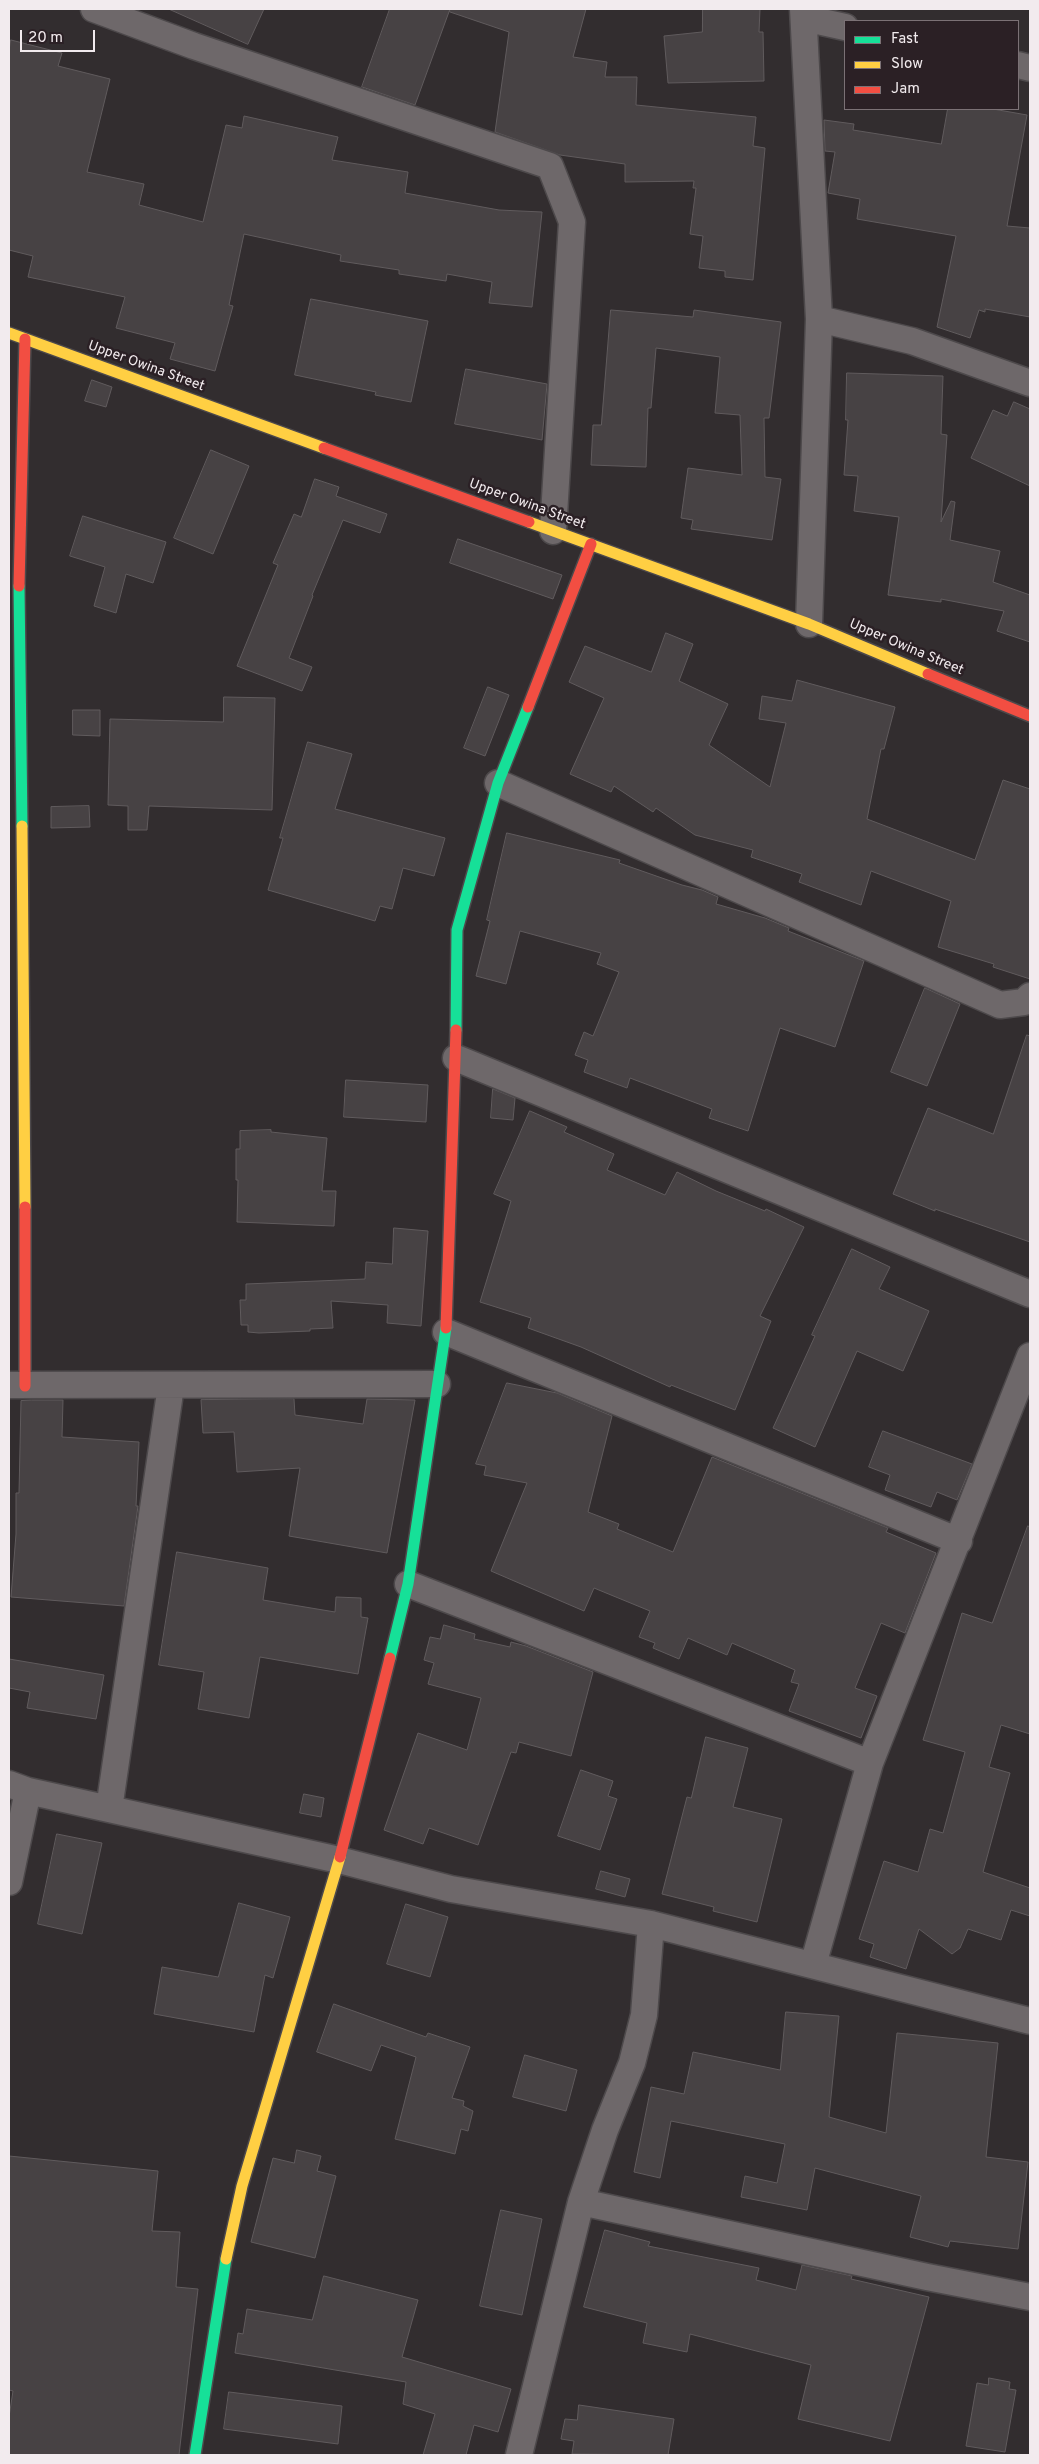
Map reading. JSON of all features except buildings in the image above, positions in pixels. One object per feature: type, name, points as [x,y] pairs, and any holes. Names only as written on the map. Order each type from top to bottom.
[{"type":"street","points":[[94,9],[204,50],[550,166],[572,222],[553,531]]},
{"type":"street","points":[[809,624],[819,319],[804,14],[844,27]]},
{"type":"street","points":[[819,319],[912,341],[1030,383]]},
{"type":"street","name":"Upper Owina Street","points":[[9,333],[809,624],[1030,716]]},
{"type":"street","points":[[26,339],[13,616],[17,1010],[17,1385],[437,1384]]},
{"type":"street","points":[[196,2455],[220,2286],[242,2186],[339,1860],[408,1584],[446,1332],[456,1058],[457,930],[498,783],[591,544]]},
{"type":"street","points":[[498,783],[1000,1005],[1024,1002],[1030,996]]},
{"type":"street","points":[[456,1058],[1030,1294]]},
{"type":"street","points":[[446,1332],[959,1541]]},
{"type":"street","points":[[813,1965],[870,1763],[959,1541],[1030,1356]]},
{"type":"street","points":[[109,1809],[171,1386]]},
{"type":"street","points":[[408,1584],[870,1763]]},
{"type":"street","points":[[9,1882],[18,1788],[339,1860],[451,1889],[650,1924],[1030,2021]]},
{"type":"street","points":[[519,2455],[581,2202],[605,2130],[632,2063],[642,2024],[650,1924]]},
{"type":"street","points":[[581,2202],[918,2275],[1030,2297]]},
{"type":"traffic: fast","points":[[19,586],[22,826]]},
{"type":"traffic: fast","points":[[456,1030],[457,930],[498,783],[528,707]]},
{"type":"traffic: fast","points":[[390,1658],[408,1584],[446,1328]]},
{"type":"traffic: fast","points":[[195,2455],[226,2259]]},
{"type":"traffic: slow","points":[[9,333],[324,448]]},
{"type":"traffic: slow","points":[[529,522],[809,624],[928,674]]},
{"type":"traffic: slow","points":[[22,826],[25,1207]]},
{"type":"traffic: slow","points":[[226,2259],[242,2186],[340,1857]]},
{"type":"traffic: jam","points":[[19,586],[25,339]]},
{"type":"traffic: jam","points":[[324,448],[529,522]]},
{"type":"traffic: jam","points":[[528,707],[591,544]]},
{"type":"traffic: jam","points":[[928,674],[1030,716]]},
{"type":"traffic: jam","points":[[446,1328],[456,1030]]},
{"type":"traffic: jam","points":[[25,1207],[25,1386]]},
{"type":"traffic: jam","points":[[340,1857],[390,1658]]}]
